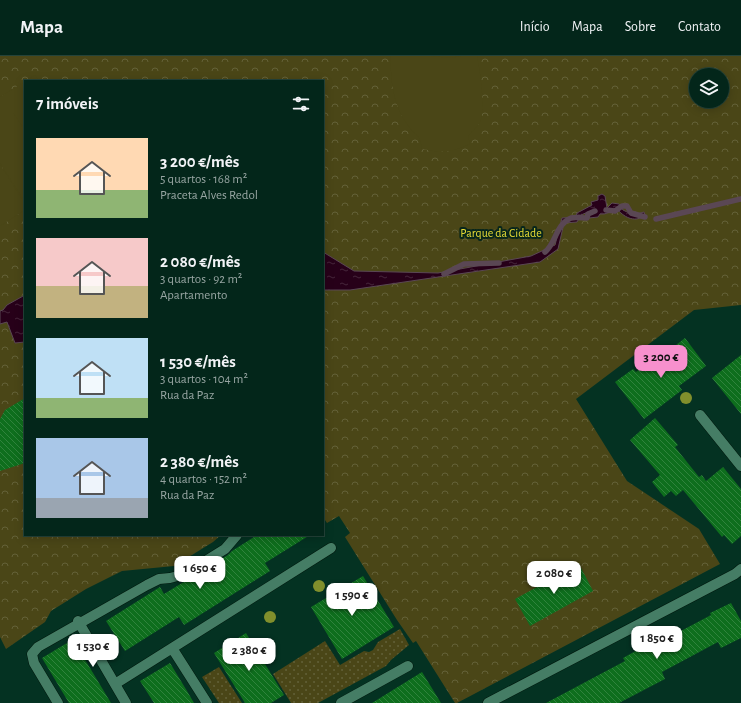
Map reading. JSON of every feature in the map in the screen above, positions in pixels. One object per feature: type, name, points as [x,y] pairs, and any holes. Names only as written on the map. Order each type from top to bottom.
[{"type":"street","points":[[700,415],[741,466]]},
{"type":"street","points":[[58,703],[34,663],[32,654],[38,647],[78,622],[159,579],[184,574],[225,549],[236,536]]},
{"type":"street","points":[[115,684],[331,548]]},
{"type":"street","points":[[488,703],[739,575]]},
{"type":"street","points":[[78,622],[126,703]]},
{"type":"street","points":[[172,648],[207,703]]},
{"type":"street","points":[[341,703],[408,666]]},
{"type":"green space","name":"Parque da Cidade","points":[[0,56],[741,56],[741,305],[694,310],[576,399],[627,481],[699,529],[720,564],[457,703],[455,703],[416,641],[413,643],[397,620],[345,537],[350,533],[339,516],[327,523],[324,518],[324,80],[24,80],[24,536],[220,536],[213,542],[174,566],[122,571],[86,589],[51,611],[45,622],[6,649],[0,637]]},
{"type":"green space","points":[[391,56],[431,56],[450,58],[477,56],[481,80],[482,116],[476,128],[468,136],[470,144],[446,151],[422,149],[420,140],[402,117],[398,109],[393,92]]},
{"type":"green space","points":[[35,75],[38,80],[27,80]]},
{"type":"green space","points":[[24,82],[24,129],[12,111],[24,129],[24,200],[0,163],[0,97]]},
{"type":"green space","points":[[0,164],[24,202],[24,211],[0,226]]},
{"type":"green space","points":[[400,629],[409,645],[386,666],[318,703],[291,703],[273,674],[325,641],[340,665],[364,651],[369,652],[373,650],[378,642]]},
{"type":"green space","points":[[219,667],[242,703],[219,703],[202,677]]},
{"type":"water","points":[[602,194],[605,196],[607,208],[612,203],[619,204],[623,210],[633,215],[644,212],[645,215],[638,219],[634,219],[627,217],[618,210],[600,214],[598,217],[589,218],[588,212],[581,215],[577,222],[564,223],[558,249],[540,262],[350,290],[324,290],[324,253],[354,271],[438,273],[531,256],[555,245],[562,218],[576,217],[577,213],[592,205],[591,202],[598,200],[598,196]]},
{"type":"water","points":[[24,296],[24,342],[15,343],[7,322],[0,324],[0,311],[7,305]]},
{"type":"building","points":[[685,338],[706,366],[679,386],[682,390],[644,419],[615,382],[633,369],[636,372],[642,367],[644,370]]},
{"type":"building","points":[[741,355],[741,414],[712,378]]},
{"type":"building","points":[[24,399],[24,463],[0,471],[0,419],[5,410]]},
{"type":"building","points":[[655,418],[678,445],[675,447],[699,477],[702,475],[706,481],[723,467],[741,489],[741,536],[732,544],[724,535],[722,537],[683,490],[676,496],[671,491],[664,497],[652,482],[660,475],[630,440]]},
{"type":"building","points":[[255,536],[308,536],[265,563],[270,571],[184,625],[179,617],[125,651],[106,621],[160,587],[164,594],[228,555]]},
{"type":"building","points":[[579,564],[593,591],[530,626],[515,599]]},
{"type":"building","points":[[363,576],[394,627],[342,659],[311,607]]},
{"type":"building","points":[[731,603],[741,621],[741,638],[721,648],[718,642],[662,672],[665,679],[619,703],[546,703],[625,661],[623,658],[659,638],[677,629],[679,632],[711,615],[710,613]]},
{"type":"building","points":[[246,633],[284,695],[271,703],[245,703],[214,653]]},
{"type":"building","points":[[72,640],[111,703],[69,703],[42,658]]},
{"type":"building","points":[[170,663],[194,703],[154,703],[140,681]]},
{"type":"building","points":[[422,672],[441,703],[372,703]]},
{"type":"waterway","points":[[656,219],[741,199]]},
{"type":"waterway","points":[[606,210],[615,211],[622,206],[627,206],[631,213],[645,217]]},
{"type":"waterway","points":[[545,252],[552,244],[559,229],[566,221],[571,218],[587,218],[588,214],[595,211]]},
{"type":"waterway","points":[[444,274],[464,264],[499,263]]}]
